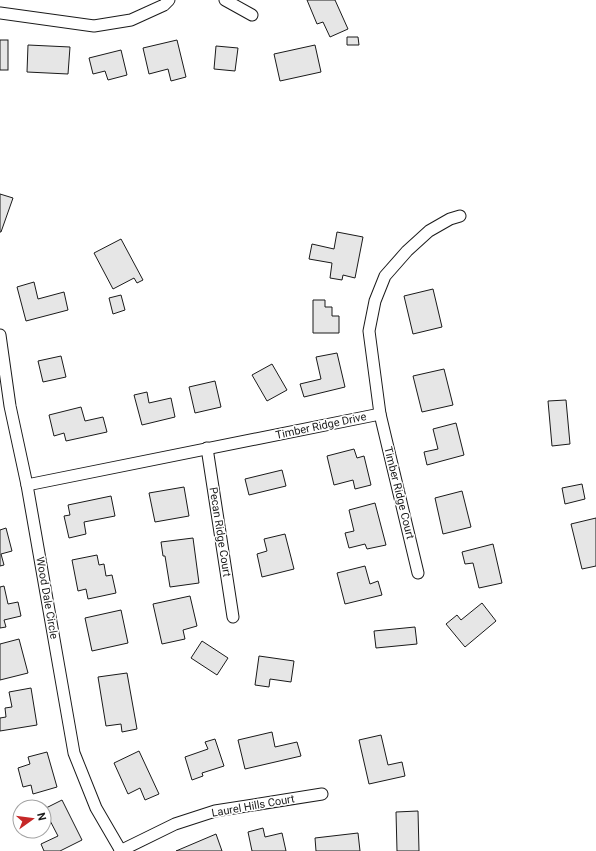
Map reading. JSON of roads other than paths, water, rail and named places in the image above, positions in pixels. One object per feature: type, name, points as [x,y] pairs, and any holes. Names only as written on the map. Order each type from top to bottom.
[{"type":"street","points":[[0,13],[94,26],[131,20],[164,5],[169,0]]},
{"type":"street","points":[[225,0],[252,15]]},
{"type":"street","name":"Timber Ridge Drive","points":[[27,485],[380,414],[369,331],[375,301],[385,276],[407,251],[429,231],[450,219],[460,216]]},
{"type":"street","name":"Wood Dale Circle","points":[[0,335],[10,406],[27,485],[74,753],[96,808],[120,851]]},
{"type":"street","name":"Timber Ridge Court","points":[[380,414],[418,572]]},
{"type":"street","name":"Pecan Ridge Court","points":[[207,448],[232,617]]},
{"type":"street","name":"Laurel Hills Court","points":[[120,851],[175,824],[215,811],[322,794]]}]
